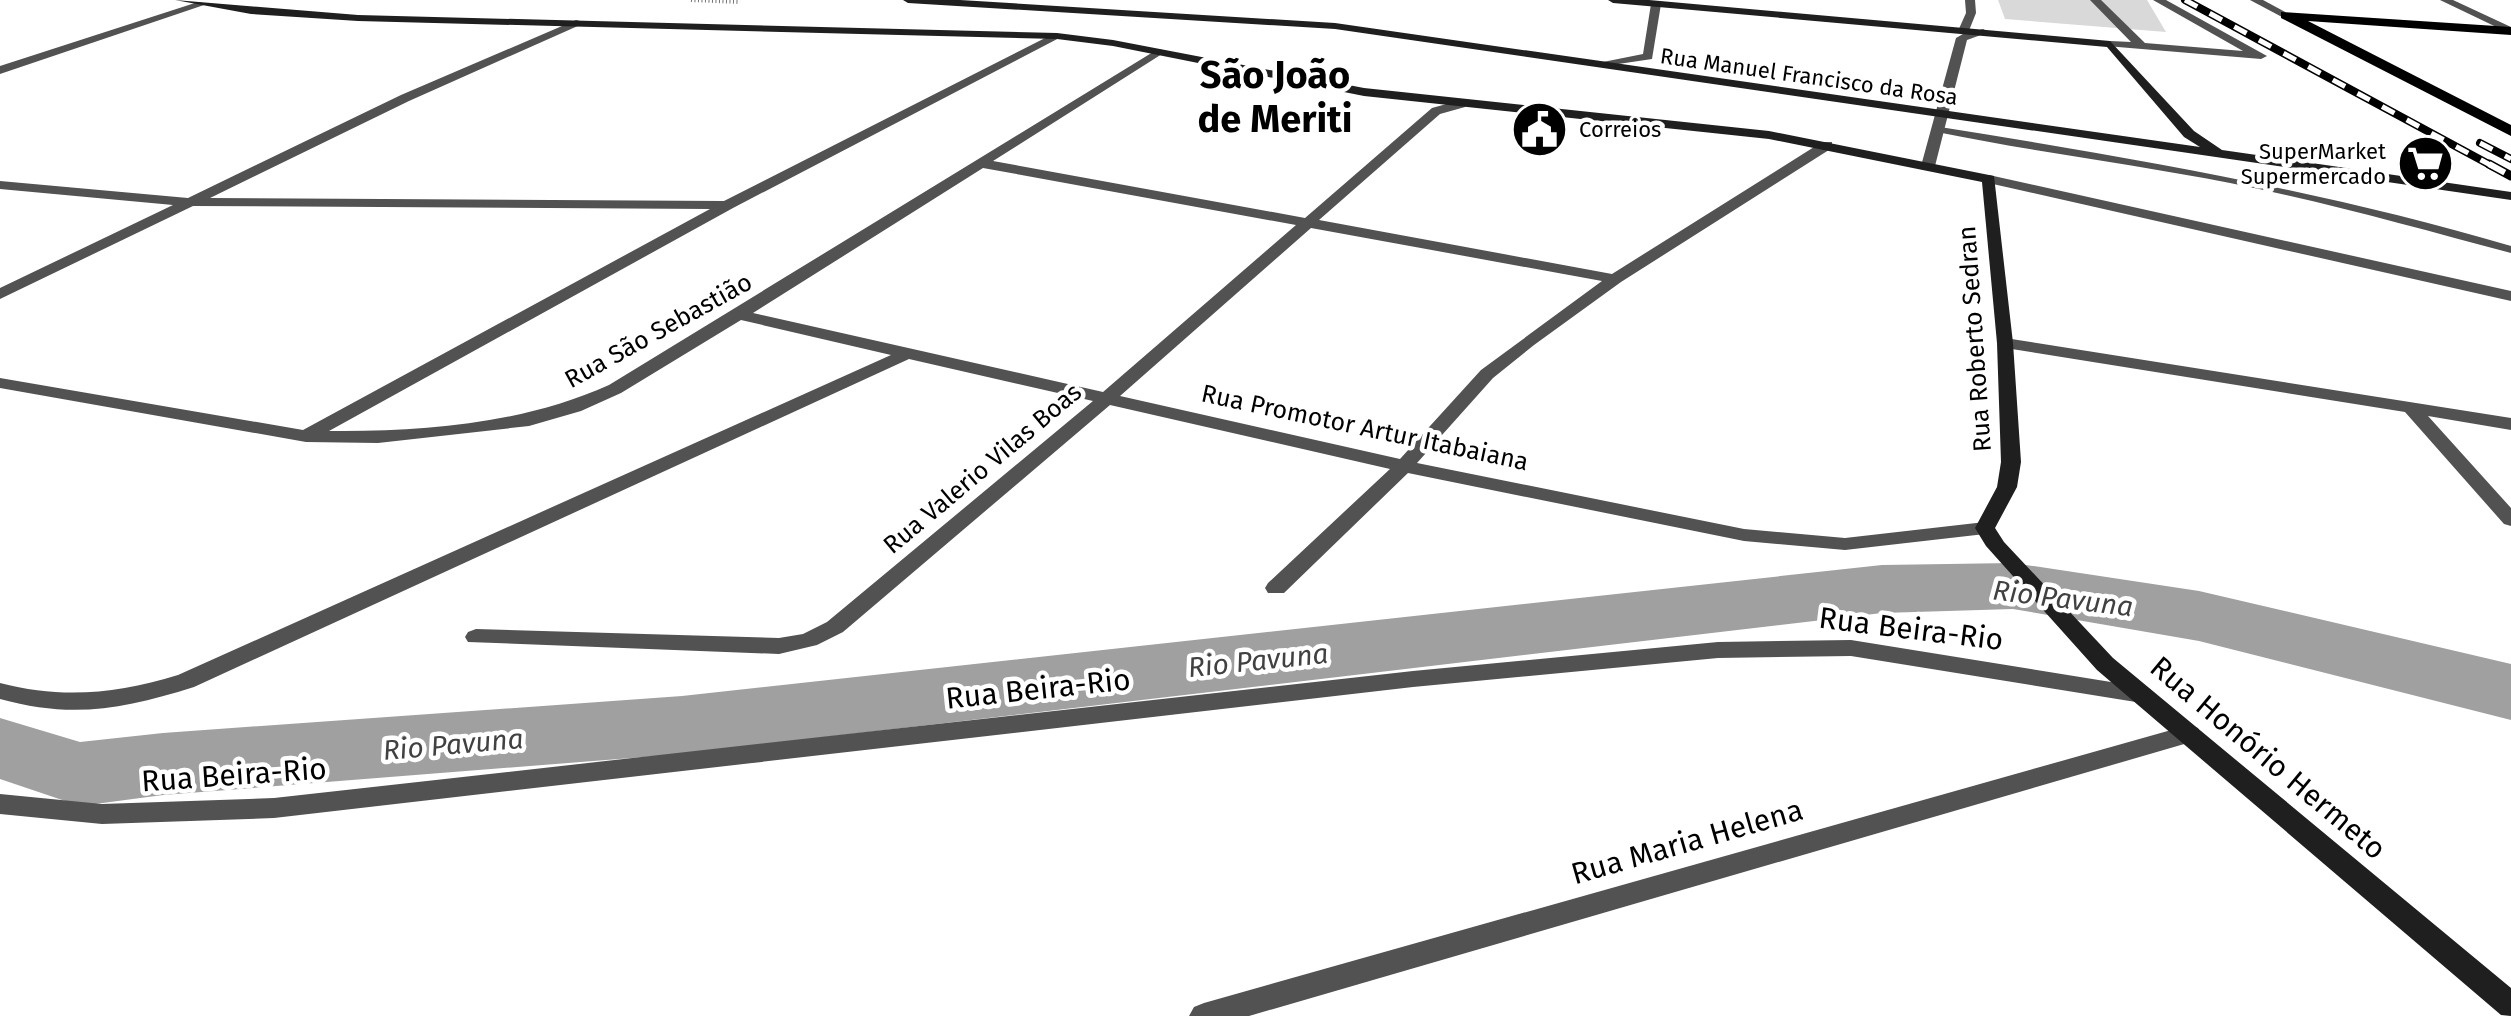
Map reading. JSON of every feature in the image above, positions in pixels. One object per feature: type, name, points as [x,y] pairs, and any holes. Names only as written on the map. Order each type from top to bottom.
[{"type":"main road","points":[[180,0],[296,15],[1057,36],[1433,106]]},
{"type":"main road","name":"Rua Manuel Francisco da Rosa","points":[[908,0],[1335,26],[1602,65],[1942,123],[2223,155],[2511,196]]},
{"type":"main road","points":[[1057,36],[1115,0]]},
{"type":"main road","points":[[1613,0],[2110,44],[2188,134],[2223,155]]},
{"type":"main road","points":[[2286,16],[2511,31]]},
{"type":"main road","points":[[2286,16],[2511,131]]},
{"type":"main road","points":[[1461,104],[1662,122],[1827,145],[1989,180]]},
{"type":"main road","points":[[2152,146],[2172,143],[2188,134]]},
{"type":"main road","name":"Rua Roberto Sedran","points":[[1989,180],[2005,343],[2011,462],[1990,537]]},
{"type":"main road","name":"Rua Honório Hermeto","points":[[1990,537],[2106,664],[2511,1006]]},
{"type":"street","points":[[1964,31],[1971,13],[1970,0]]},
{"type":"street","points":[[2095,0],[2142,47]]},
{"type":"street","points":[[2110,44],[2261,56],[2158,0]]},
{"type":"street","points":[[2255,0],[2286,16]]},
{"type":"street","points":[[2445,0],[2511,31]]},
{"type":"street","points":[[0,70],[202,4]]},
{"type":"street","points":[[1602,65],[1648,56],[1656,4]]},
{"type":"street","points":[[0,294],[404,98],[576,23]]},
{"type":"street","points":[[1928,166],[1962,38],[1983,32]]},
{"type":"street","points":[[306,436],[728,205],[1057,36]]},
{"type":"street","name":"Rua São Sebastião","points":[[0,383],[306,436],[378,437],[529,420],[576,408],[739,315],[1158,52]]},
{"type":"street","name":"Rua Valerio Vilas Boas","points":[[476,636],[779,646],[808,640],[835,627],[1108,397],[1433,106],[1461,104]]},
{"type":"street","points":[[1276,588],[1404,466],[1487,374],[1615,280],[1827,145]]},
{"type":"street","points":[[982,163],[1615,280]]},
{"type":"street","points":[[1989,180],[2511,296]]},
{"type":"street","points":[[0,185],[188,202],[728,205]]},
{"type":"street","name":"Rua Promotor Artur Itabaiana","points":[[739,315],[1404,466],[1799,543],[1990,537]]},
{"type":"street","points":[[2005,343],[2511,424]]},
{"type":"street","points":[[0,690],[66,706],[122,702],[261,650],[908,353]]},
{"type":"street","points":[[2411,408],[2511,520]]},
{"type":"street","name":"Rua Beira-Rio","points":[[0,804],[43,811],[165,816],[274,808],[1413,679],[1718,650],[1850,648],[2142,694]]},
{"type":"street","name":"Rua Maria Helena","points":[[1204,1016],[2189,734]]},
{"type":"lane","points":[[1942,123],[2332,201],[2511,250]]},
{"type":"shaded area","points":[[1998,0],[2147,0],[2166,32],[2005,19]]},
{"type":"waterway","name":"Rio Pavuna","points":[[0,748],[80,774],[163,764],[682,725],[1882,589],[2013,586],[2199,616],[2511,692]]},
{"type":"railway","points":[[2185,0],[2494,167]]},
{"type":"railway","points":[[2480,143],[2511,159]]},
{"type":"railway","points":[[2489,164],[2511,176]]},
{"type":"place","name":"Correios","points":[[1540,129]]},
{"type":"place","name":"SuperMarket Supermercado","points":[[2425,164]]},
{"type":"district","name":"São João de Meriti","points":[[1275,97]]}]
